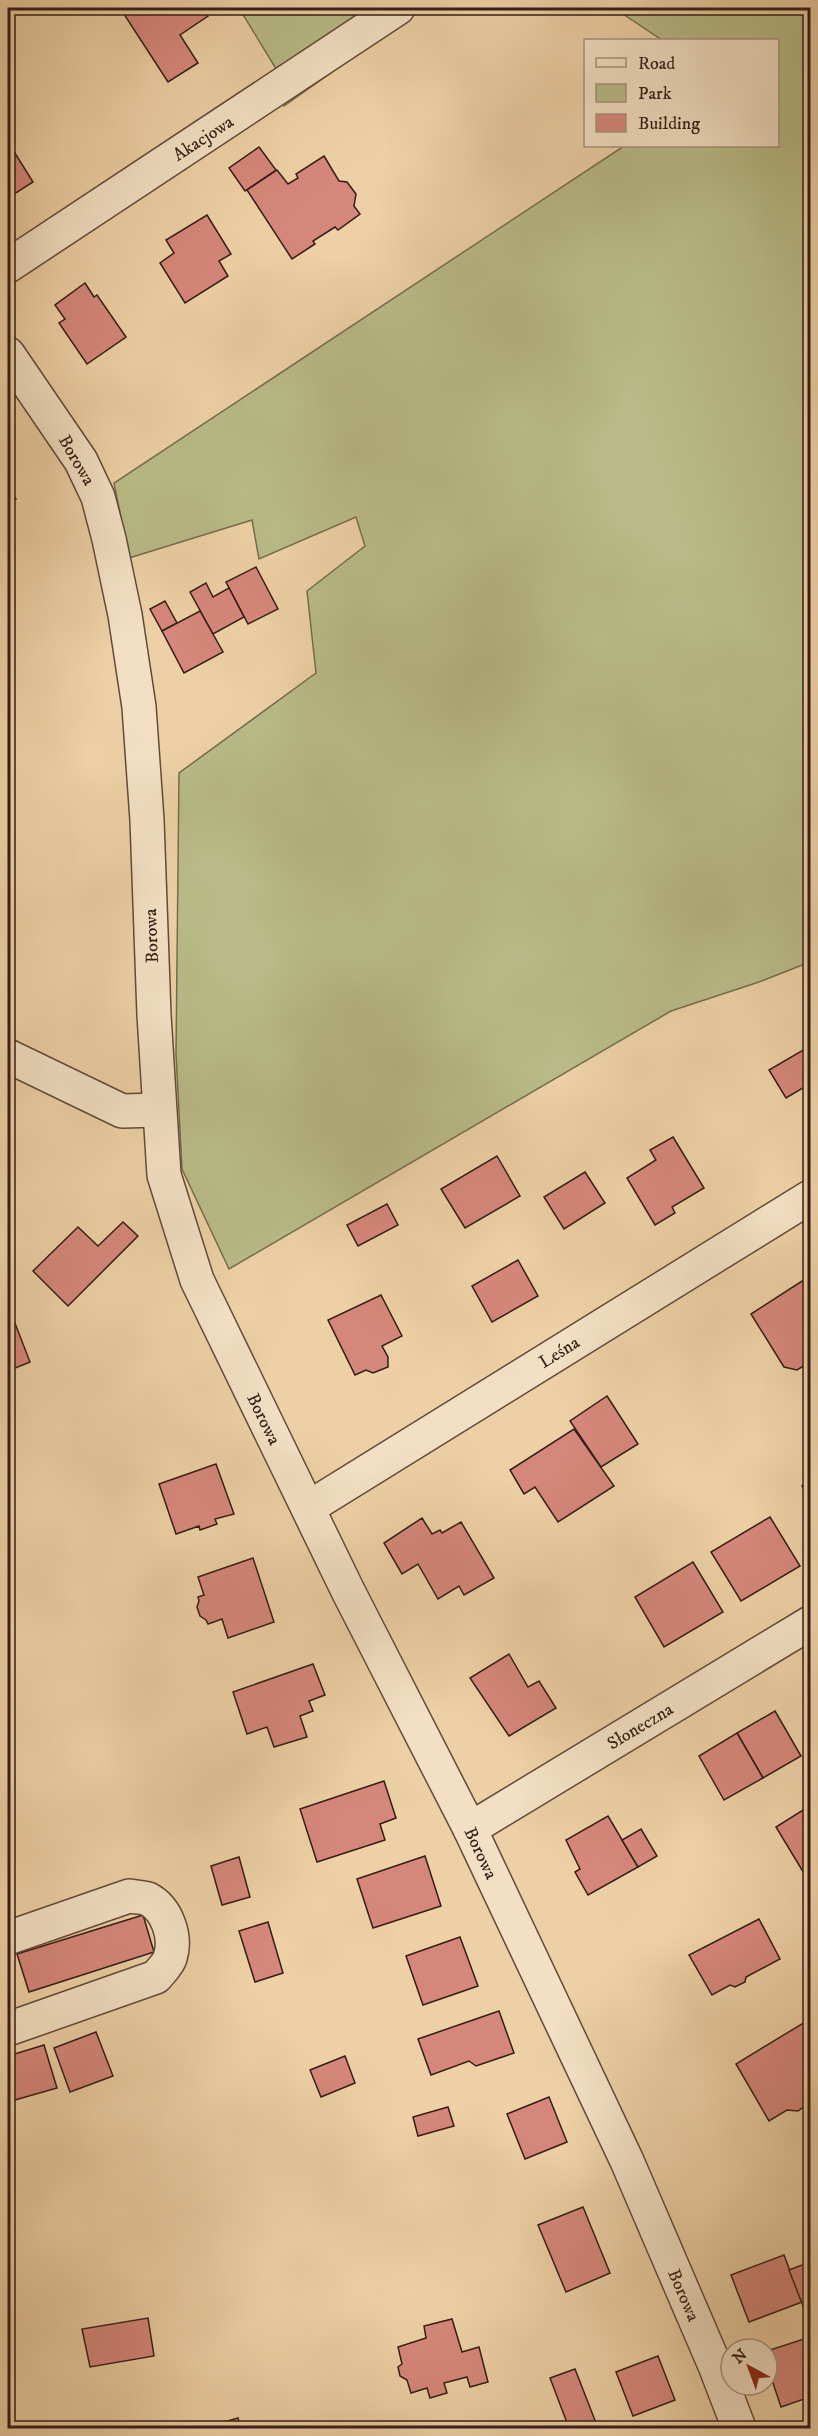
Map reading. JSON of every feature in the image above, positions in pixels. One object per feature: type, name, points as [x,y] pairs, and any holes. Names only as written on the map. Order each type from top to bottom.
[{"type":"street","name":"Akacjowa","points":[[8,266],[398,8]]},
{"type":"street","name":"Borowa","points":[[8,354],[81,461],[98,498],[118,582],[139,707],[147,820],[154,1015],[164,1175],[197,1280],[308,1508],[470,1829],[627,2161],[716,2368],[739,2428]]},
{"type":"street","points":[[8,1056],[122,1111],[159,1110]]},
{"type":"street","name":"Leśna","points":[[308,1508],[810,1197]]},
{"type":"street","name":"Słoneczna","points":[[470,1829],[810,1623]]},
{"type":"street","points":[[8,1938],[129,1896],[147,1898],[160,1909],[170,1924],[172,1944],[170,1959],[156,1977],[8,2029]]},
{"type":"green space","points":[[239,8],[423,8],[284,106],[278,72]]},
{"type":"green space","points":[[614,8],[810,8],[810,962],[759,982],[671,1011],[229,1269],[182,1169],[176,1054],[179,773],[316,673],[307,591],[365,546],[356,517],[259,559],[252,520],[129,558],[114,483],[622,147],[779,147],[779,39],[660,39]]},
{"type":"building","points":[[120,8],[203,8],[208,16],[180,35],[198,63],[168,82]]},
{"type":"building","points":[[8,142],[33,182],[8,198]]},
{"type":"building","points":[[259,147],[276,170],[245,191],[229,168]]},
{"type":"building","points":[[324,156],[339,181],[347,182],[356,194],[354,206],[360,214],[338,230],[335,227],[313,241],[315,244],[292,259],[247,190],[277,170],[288,184],[298,178],[296,174]]},
{"type":"building","points":[[207,215],[231,254],[219,261],[228,276],[185,303],[160,263],[174,253],[166,240]]},
{"type":"building","points":[[85,283],[94,297],[97,295],[126,337],[87,364],[59,323],[65,319],[55,305]]},
{"type":"building","points":[[8,487],[16,499],[8,504]]},
{"type":"building","points":[[256,567],[278,609],[248,624],[226,582]]},
{"type":"building","points":[[206,583],[213,597],[229,588],[244,617],[213,634],[190,592]]},
{"type":"building","points":[[165,601],[177,623],[162,631],[150,609]]},
{"type":"building","points":[[200,611],[223,652],[184,673],[162,631]]},
{"type":"building","points":[[810,1046],[810,1094],[806,1086],[786,1098],[769,1070]]},
{"type":"building","points":[[673,1137],[704,1188],[672,1207],[675,1213],[655,1225],[627,1178],[656,1160],[650,1150]]},
{"type":"building","points":[[497,1156],[520,1196],[465,1228],[441,1189]]},
{"type":"building","points":[[585,1172],[605,1203],[564,1229],[544,1197]]},
{"type":"building","points":[[387,1204],[398,1225],[358,1246],[347,1225]]},
{"type":"building","points":[[123,1222],[138,1236],[68,1306],[33,1271],[78,1227],[98,1246]]},
{"type":"building","points":[[518,1260],[538,1296],[492,1322],[472,1286]]},
{"type":"building","points":[[810,1276],[810,1362],[797,1370],[784,1367],[751,1314]]},
{"type":"building","points":[[381,1295],[402,1336],[382,1346],[388,1357],[388,1367],[373,1373],[366,1370],[355,1375],[328,1320]]},
{"type":"building","points":[[8,1305],[30,1362],[8,1371]]},
{"type":"building","points":[[607,1396],[638,1444],[601,1467],[570,1421]]},
{"type":"building","points":[[574,1429],[614,1486],[558,1522],[535,1487],[524,1494],[510,1470]]},
{"type":"building","points":[[216,1464],[234,1514],[215,1519],[217,1524],[200,1530],[199,1526],[176,1534],[159,1484]]},
{"type":"building","points":[[810,1481],[810,1499],[802,1486]]},
{"type":"building","points":[[770,1517],[800,1566],[741,1601],[711,1552]]},
{"type":"building","points":[[422,1518],[432,1534],[440,1530],[442,1533],[461,1522],[494,1578],[464,1595],[459,1586],[438,1599],[418,1564],[402,1574],[384,1543]]},
{"type":"building","points":[[253,1558],[274,1622],[228,1638],[222,1619],[208,1624],[200,1616],[197,1607],[198,1597],[204,1595],[198,1577]]},
{"type":"building","points":[[693,1562],[723,1612],[664,1647],[635,1597]]},
{"type":"building","points":[[509,1654],[528,1687],[539,1681],[556,1708],[509,1736],[470,1678]]},
{"type":"building","points":[[313,1664],[325,1695],[309,1701],[313,1711],[300,1716],[307,1737],[274,1747],[267,1727],[247,1734],[233,1692]]},
{"type":"building","points":[[775,1711],[801,1756],[763,1778],[737,1733]]},
{"type":"building","points":[[737,1733],[763,1778],[724,1800],[699,1756]]},
{"type":"building","points":[[384,1781],[396,1818],[380,1824],[385,1840],[317,1862],[300,1809]]},
{"type":"building","points":[[810,1806],[810,1823],[803,1810]]},
{"type":"building","points":[[803,1810],[810,1823],[810,1872],[805,1875],[776,1827]]},
{"type":"building","points":[[608,1816],[638,1867],[588,1895],[575,1872],[580,1869],[566,1840]]},
{"type":"building","points":[[641,1829],[657,1856],[638,1867],[622,1840]]},
{"type":"building","points":[[425,1856],[441,1906],[373,1928],[357,1879]]},
{"type":"building","points":[[239,1857],[250,1897],[222,1905],[211,1866]]},
{"type":"building","points":[[143,1915],[154,1952],[29,1992],[17,1954]]},
{"type":"building","points":[[759,1919],[780,1959],[746,1977],[745,1982],[735,1987],[730,1985],[712,1995],[689,1955]]},
{"type":"building","points":[[268,1922],[283,1973],[255,1982],[239,1931]]},
{"type":"building","points":[[460,1937],[478,1986],[423,2005],[406,1956]]},
{"type":"building","points":[[499,2011],[514,2053],[476,2066],[469,2061],[431,2075],[418,2039]]},
{"type":"building","points":[[810,2019],[810,2102],[798,2111],[787,2110],[769,2121],[736,2064]]},
{"type":"building","points":[[96,2032],[113,2076],[70,2092],[54,2048]]},
{"type":"building","points":[[44,2045],[57,2088],[8,2102],[8,2056]]},
{"type":"building","points":[[345,2056],[355,2083],[321,2097],[310,2070]]},
{"type":"building","points":[[549,2097],[567,2142],[525,2159],[507,2114]]},
{"type":"building","points":[[448,2107],[454,2126],[418,2136],[413,2117]]},
{"type":"building","points":[[583,2207],[610,2273],[566,2292],[538,2225]]},
{"type":"building","points":[[784,2255],[802,2302],[749,2322],[731,2275]]},
{"type":"building","points":[[810,2262],[810,2309],[805,2311],[789,2270]]},
{"type":"building","points":[[148,2318],[154,2356],[90,2367],[82,2329]]},
{"type":"building","points":[[452,2319],[462,2352],[479,2347],[488,2382],[470,2387],[467,2377],[444,2383],[447,2393],[430,2398],[427,2388],[411,2393],[407,2380],[400,2376],[398,2367],[402,2364],[398,2347],[426,2338],[424,2326]]},
{"type":"building","points":[[810,2337],[810,2397],[781,2407],[778,2397],[779,2347]]},
{"type":"building","points":[[658,2356],[675,2400],[633,2416],[616,2372]]},
{"type":"building","points":[[575,2369],[596,2423],[581,2428],[569,2428],[550,2378]]},
{"type":"building","points":[[238,2418],[241,2428],[204,2428]]}]
